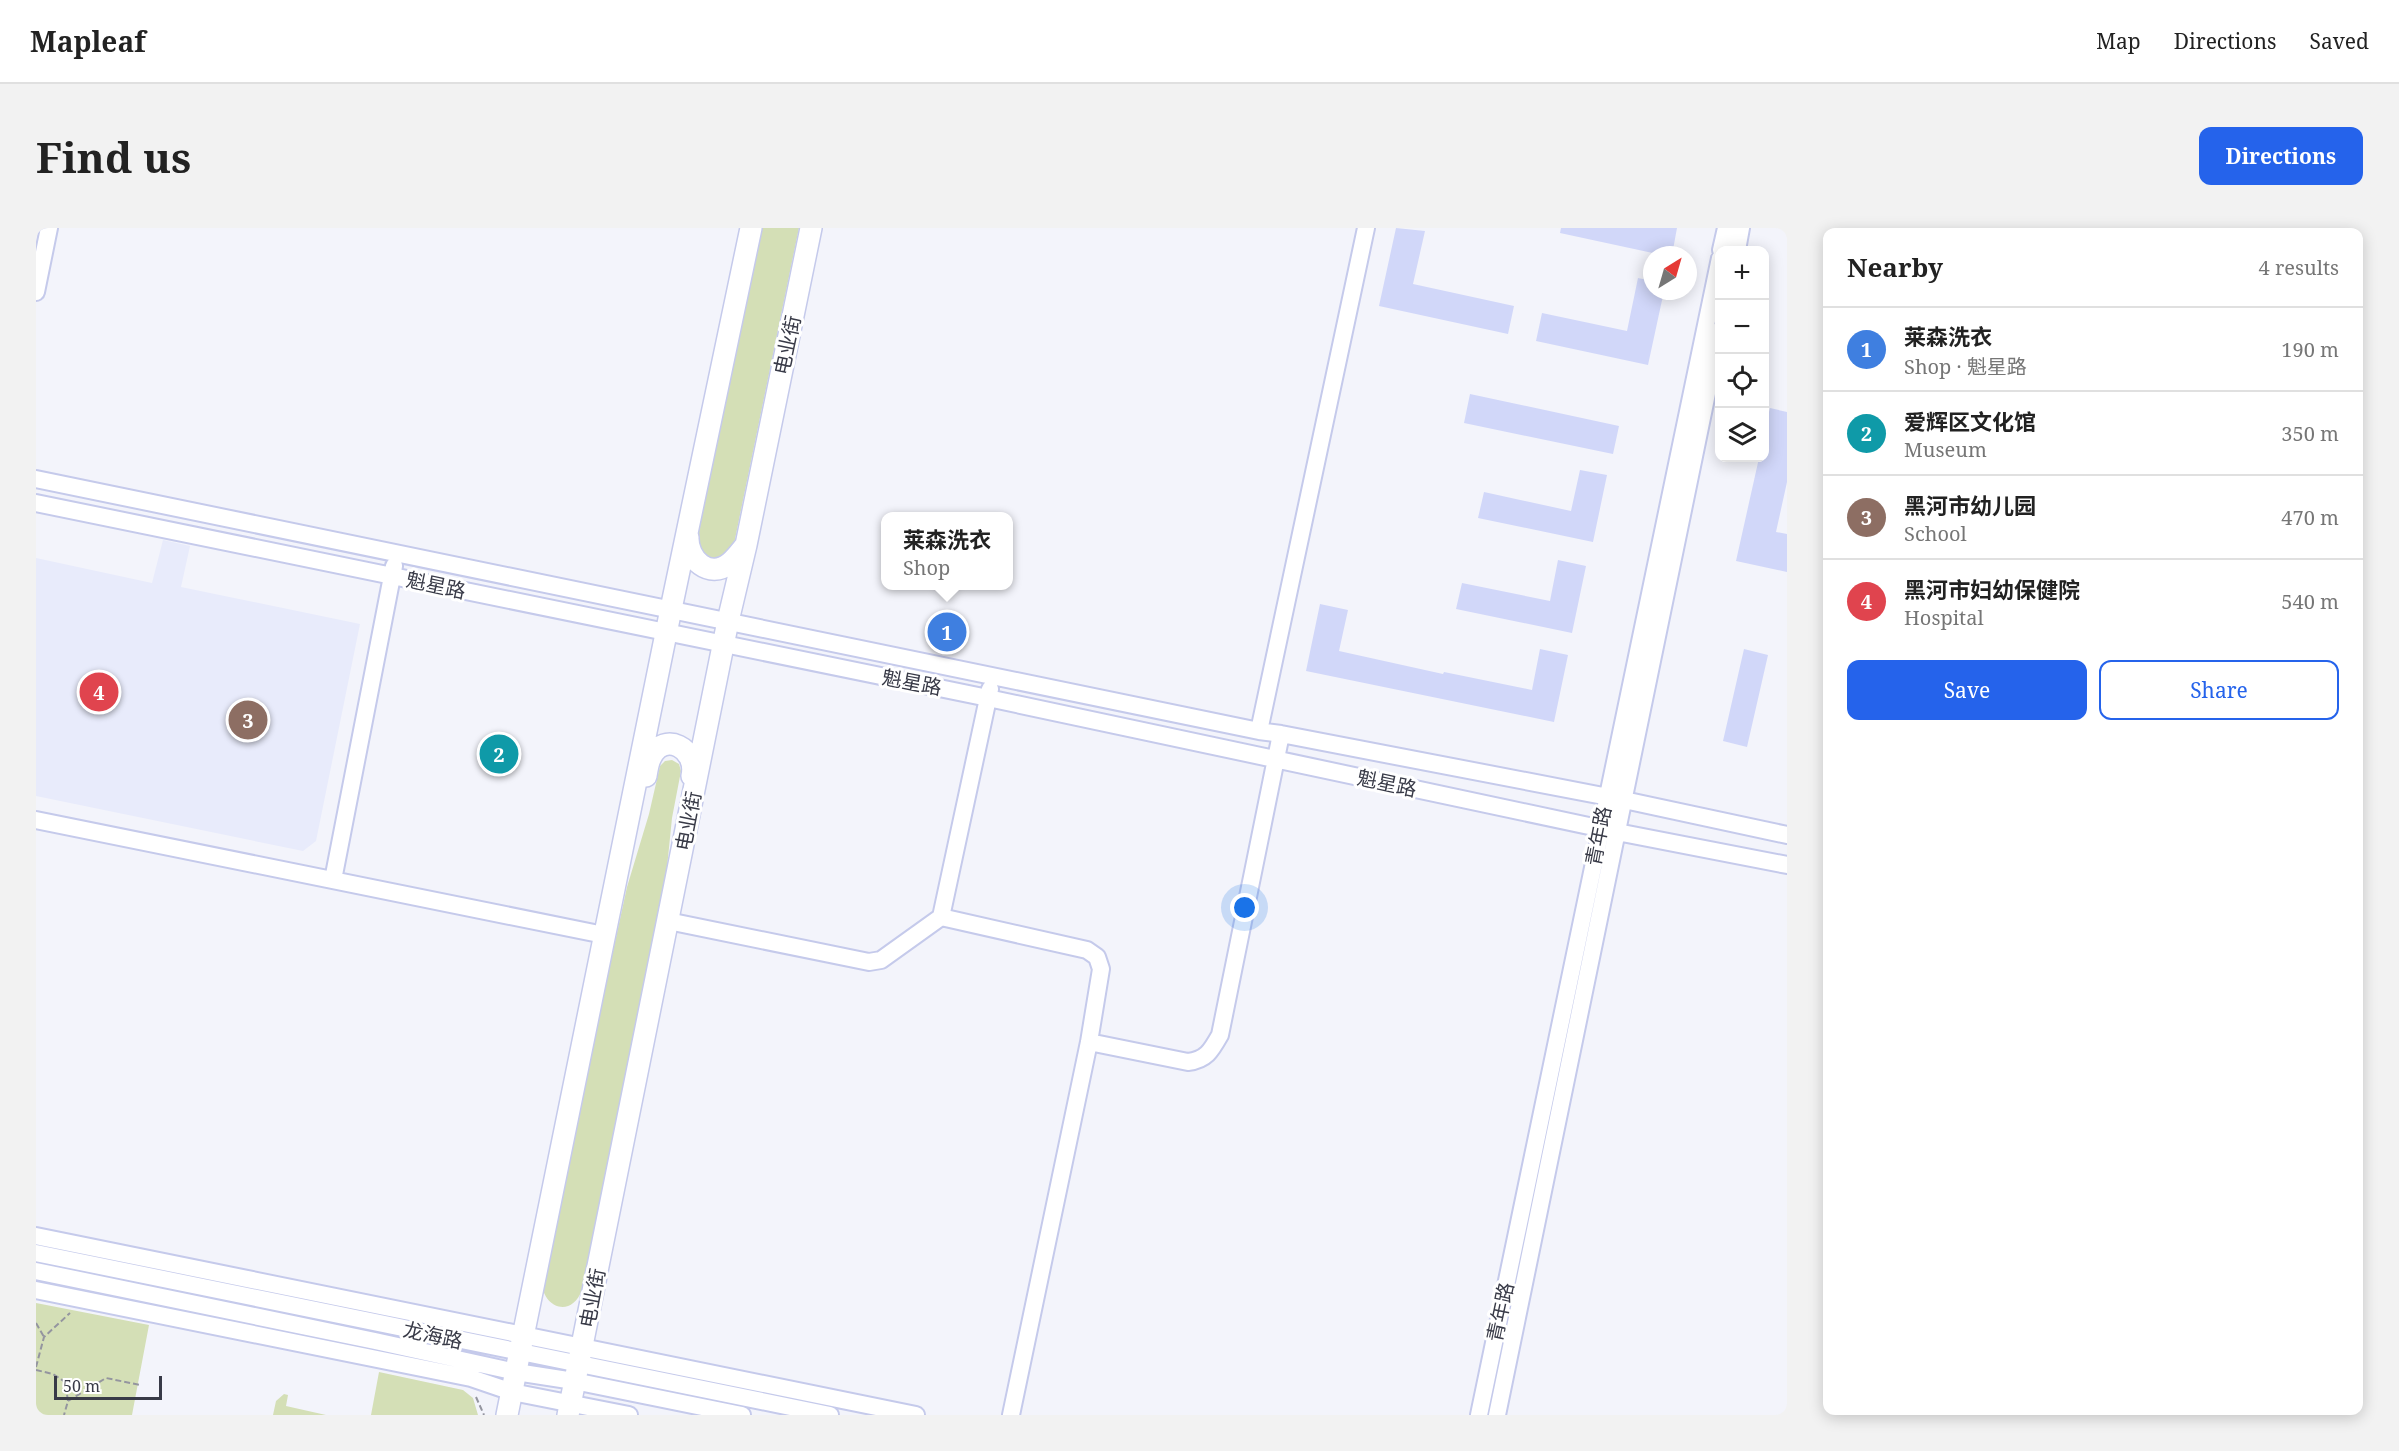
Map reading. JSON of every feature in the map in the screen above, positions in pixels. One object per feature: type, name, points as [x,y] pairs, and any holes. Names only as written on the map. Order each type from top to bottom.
[{"type":"main road","points":[[507,1415],[751,228]]},
{"type":"main road","name":"电业街","points":[[569,1409],[723,644],[746,544],[811,228]]},
{"type":"main road","points":[[688,527],[689,552],[699,564],[707,568],[715,569],[731,563],[746,544]]},
{"type":"main road","points":[[622,850],[638,814],[651,757],[661,747],[674,745],[686,751],[693,763],[683,818],[680,859]]},
{"type":"street","points":[[36,292],[49,228]]},
{"type":"street","points":[[1259,731],[1366,228]]},
{"type":"street","points":[[1722,246],[1726,228]]},
{"type":"street","points":[[1738,246],[1741,228]]},
{"type":"street","name":"青年路","points":[[1479,1415],[1715,277]]},
{"type":"street","name":"青年路","points":[[1497,1415],[1715,350]]},
{"type":"street","name":"魁星路","points":[[36,479],[671,609],[992,678],[1624,800],[1787,835]]},
{"type":"street","name":"魁星路","points":[[36,503],[988,698],[1599,829],[1787,865]]},
{"type":"street","points":[[333,880],[396,554]]},
{"type":"street","points":[[668,921],[869,962],[881,960],[941,918],[992,678]]},
{"type":"street","points":[[1089,1042],[1188,1062],[1200,1060],[1209,1054],[1220,1035],[1281,734]]},
{"type":"street","points":[[36,820],[604,935]]},
{"type":"street","points":[[941,918],[1087,950],[1097,957],[1101,969],[1089,1042],[1011,1415]]},
{"type":"street","points":[[36,1236],[518,1363],[578,1363],[916,1415]]},
{"type":"street","name":"龙海路","points":[[36,1253],[518,1363]]},
{"type":"street","name":"龙海路","points":[[36,1271],[375,1341],[518,1363],[578,1363],[830,1415]]},
{"type":"street","points":[[36,1290],[471,1378],[518,1363]]},
{"type":"street","points":[[518,1363],[569,1409],[629,1415]]},
{"type":"street","name":"龙海路","points":[[578,1363],[742,1415]]},
{"type":"path","points":[[64,1415],[68,1401],[67,1384],[62,1378],[36,1369],[44,1337],[77,1307]]},
{"type":"path","points":[[36,1323],[44,1337]]},
{"type":"path","points":[[68,1401],[106,1378],[140,1385]]},
{"type":"shaded area","points":[[163,540],[190,546],[181,587],[360,624],[316,841],[303,851],[36,796],[36,558],[152,583]]},
{"type":"green space","points":[[761,228],[799,228],[733,549],[727,558],[705,560],[695,538]]},
{"type":"green space","points":[[672,760],[679,764],[681,771],[672,818],[664,897],[582,1290],[572,1304],[565,1307],[559,1306],[547,1298],[541,1281],[627,887],[649,814],[660,766],[665,761]]},
{"type":"green space","points":[[36,1303],[149,1325],[132,1415],[36,1415]]},
{"type":"green space","points":[[379,1372],[463,1390],[473,1398],[478,1415],[371,1415]]},
{"type":"green space","points":[[284,1394],[288,1395],[286,1406],[326,1415],[273,1415],[276,1401]]},
{"type":"building","points":[[1396,228],[1425,231],[1413,284],[1514,306],[1508,334],[1379,306]]},
{"type":"building","points":[[1561,228],[1677,228],[1674,246],[1643,246],[1643,251],[1560,233]]},
{"type":"building","points":[[1638,278],[1643,279],[1643,300],[1662,300],[1648,365],[1536,341],[1542,313],[1627,331]]},
{"type":"building","points":[[1470,394],[1619,426],[1613,454],[1464,423]]},
{"type":"building","points":[[1770,408],[1787,412],[1787,482],[1776,532],[1787,534],[1787,572],[1736,561],[1758,462],[1769,462]]},
{"type":"building","points":[[1580,470],[1607,475],[1593,542],[1478,518],[1484,492],[1571,511]]},
{"type":"building","points":[[1558,560],[1586,566],[1572,633],[1456,609],[1462,583],[1550,601]]},
{"type":"building","points":[[1320,604],[1348,610],[1339,651],[1443,674],[1444,672],[1532,690],[1540,649],[1568,655],[1554,722],[1306,671]]},
{"type":"building","points":[[1744,649],[1768,655],[1747,747],[1723,741]]},
{"type":"place","name":"莱森洗衣","points":[[947,632]]},
{"type":"place","name":"黑河市妇幼保健院","points":[[99,692]]},
{"type":"place","name":"黑河市幼儿园","points":[[248,720]]},
{"type":"place","name":"爱辉区文化馆","points":[[499,754]]}]
